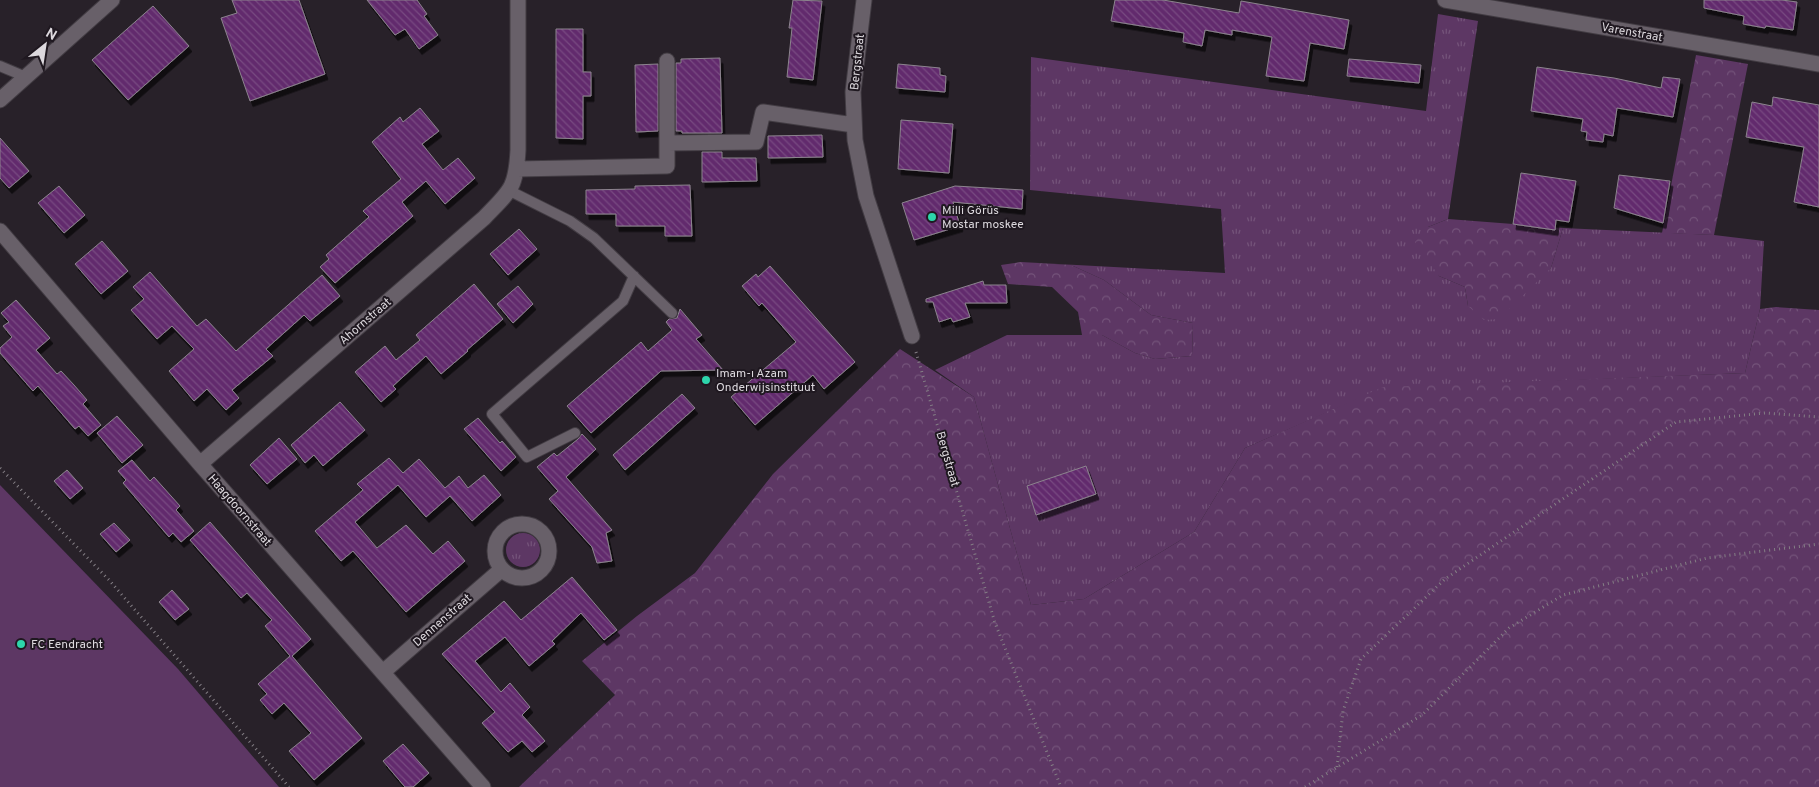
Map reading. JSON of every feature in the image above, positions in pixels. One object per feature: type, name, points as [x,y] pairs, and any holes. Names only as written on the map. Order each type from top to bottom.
[{"type":"street","points":[[0,100],[112,0]]},
{"type":"street","name":"Ahornstraat","points":[[200,464],[484,218],[510,191],[517,169],[518,0]]},
{"type":"street","name":"Bergstraat","points":[[864,0],[853,92],[855,140],[866,196],[912,336]]},
{"type":"street","name":"Varenstraat","points":[[1445,0],[1819,64]]},
{"type":"street","points":[[517,169],[667,166],[667,61]]},
{"type":"street","points":[[667,143],[756,142],[763,112],[854,125]]},
{"type":"street","name":"Haagdoornstraat","points":[[0,230],[200,464],[483,787]]},
{"type":"street","name":"Dennenstraat","points":[[383,672],[502,569]]},
{"type":"lane","points":[[0,66],[26,77]]},
{"type":"lane","points":[[510,191],[578,227],[594,238],[672,313]]},
{"type":"lane","points":[[575,434],[527,456],[492,414],[623,301],[634,276]]},
{"type":"path","name":"Bergstraat","points":[[912,336],[995,624],[1062,787]]},
{"type":"path","points":[[1337,767],[1343,711],[1361,659],[1445,580],[1676,422],[1764,413],[1819,417]]},
{"type":"path","points":[[0,468],[108,580],[289,787]]},
{"type":"path","points":[[1305,787],[1422,715],[1509,628],[1563,594],[1707,558],[1819,544]]},
{"type":"green space","points":[[1438,14],[1478,21],[1448,219],[1428,227],[1439,276],[1465,287],[1468,306],[1551,268],[1563,228],[1714,235],[1764,241],[1760,309],[1745,373],[1383,388],[1245,448],[1194,532],[1084,599],[1031,605],[974,397],[935,370],[1007,335],[1102,335],[1135,353],[1155,359],[1192,356],[1193,323],[1151,315],[1104,280],[1071,265],[1021,262],[1225,273],[1221,209],[1030,190],[1031,57],[1426,111]]},
{"type":"green space","points":[[1696,55],[1748,64],[1714,235],[1662,233]]},
{"type":"green space","points":[[1448,219],[1563,228],[1551,268],[1499,319],[1484,320],[1468,306],[1465,287],[1439,276],[1415,242],[1428,227]]},
{"type":"green space","points":[[1021,262],[1071,265],[1104,280],[1151,315],[1193,323],[1192,356],[1155,359],[1135,353],[1102,335],[1082,335],[1078,312],[1052,287],[1008,284],[1001,265]]},
{"type":"green space","points":[[1776,307],[1819,310],[1819,787],[519,787],[615,695],[582,661],[637,616],[695,573],[773,474],[900,349],[974,397],[1031,605],[1084,599],[1194,532],[1245,448],[1383,387],[1745,373],[1760,309]]},
{"type":"green space","points":[[0,485],[178,669],[279,787],[0,787]]},
{"type":"green space","points":[[523,533],[530,534],[535,538],[539,543],[539,557],[535,562],[530,566],[523,567],[516,566],[511,562],[507,557],[506,550],[507,543],[511,538],[516,534]]},
{"type":"building","points":[[232,0],[299,0],[325,74],[250,101],[221,18],[237,13]]},
{"type":"building","points":[[367,0],[417,0],[427,14],[424,16],[438,35],[419,49],[405,29],[395,35]]},
{"type":"building","points":[[793,0],[822,1],[813,80],[787,77],[792,28],[789,28]]},
{"type":"building","points":[[1115,0],[1163,0],[1239,13],[1241,1],[1349,20],[1344,49],[1310,43],[1304,81],[1266,76],[1272,37],[1232,30],[1232,35],[1205,30],[1202,46],[1183,42],[1184,33],[1111,21]]},
{"type":"building","points":[[1704,0],[1782,0],[1797,2],[1793,30],[1743,24],[1744,16],[1704,8]]},
{"type":"building","points":[[153,6],[189,46],[128,100],[92,60]]},
{"type":"building","points":[[556,29],[583,29],[583,72],[591,72],[591,96],[583,96],[583,139],[556,138]]},
{"type":"building","points":[[720,58],[722,133],[682,133],[682,131],[676,131],[676,63],[681,63],[681,59]]},
{"type":"building","points":[[1349,59],[1421,65],[1419,83],[1347,76]]},
{"type":"building","points":[[658,64],[658,131],[636,132],[635,65]]},
{"type":"building","points":[[898,64],[940,68],[940,75],[946,76],[945,92],[896,88]]},
{"type":"building","points":[[1537,67],[1614,78],[1661,88],[1663,77],[1680,79],[1673,117],[1617,108],[1613,136],[1604,134],[1603,142],[1586,140],[1587,132],[1581,131],[1583,119],[1531,111]]},
{"type":"building","points":[[1773,97],[1819,105],[1819,207],[1794,202],[1804,147],[1746,137],[1752,102],[1772,106]]},
{"type":"building","points":[[420,108],[439,131],[422,144],[443,170],[458,158],[475,178],[445,204],[426,181],[402,202],[413,216],[335,283],[320,267],[329,259],[326,255],[369,217],[363,211],[401,179],[372,142],[400,117],[403,122]]},
{"type":"building","points":[[901,120],[953,124],[949,173],[898,169]]},
{"type":"building","points":[[822,135],[823,157],[768,158],[768,136]]},
{"type":"building","points":[[0,138],[29,171],[9,188],[0,178]]},
{"type":"building","points":[[702,152],[722,152],[722,158],[756,158],[757,181],[702,182]]},
{"type":"building","points":[[1521,173],[1576,181],[1569,222],[1556,220],[1555,230],[1513,224]]},
{"type":"building","points":[[1619,175],[1670,181],[1663,223],[1614,208]]},
{"type":"building","points":[[690,185],[692,236],[665,236],[665,226],[616,226],[616,214],[586,214],[586,190],[635,189],[635,186]]},
{"type":"building","points":[[59,186],[85,215],[64,233],[38,203]]},
{"type":"building","name":"Milli Görüs Mostar moskee","points":[[955,186],[1023,190],[1022,209],[953,202],[960,226],[914,240],[902,203]]},
{"type":"building","points":[[519,229],[537,249],[508,275],[490,254]]},
{"type":"building","points":[[102,241],[128,271],[101,294],[75,264]]},
{"type":"building","points":[[770,266],[855,362],[824,389],[813,375],[755,425],[731,397],[796,342],[762,303],[759,306],[742,286],[756,274],[758,277]]},
{"type":"building","points":[[150,272],[197,326],[206,319],[236,351],[322,275],[340,296],[310,321],[304,315],[266,349],[273,356],[232,390],[239,398],[226,410],[207,389],[194,401],[169,371],[194,349],[172,326],[157,339],[131,310],[144,299],[133,287]]},
{"type":"building","points":[[983,281],[984,285],[1006,285],[1007,303],[965,303],[970,317],[953,322],[951,318],[939,322],[933,302],[926,302],[926,299]]},
{"type":"building","points":[[474,284],[503,319],[441,374],[426,356],[393,386],[396,389],[381,402],[355,372],[385,346],[396,360],[420,340],[416,335]]},
{"type":"building","points":[[518,286],[533,304],[513,323],[497,304]]},
{"type":"building","points":[[16,300],[50,338],[36,350],[57,374],[61,371],[87,400],[83,404],[101,425],[88,436],[79,426],[75,429],[38,386],[33,391],[0,353],[0,348],[12,337],[3,326],[9,322],[1,313]]},
{"type":"building","points":[[680,309],[702,335],[696,339],[723,370],[661,371],[591,433],[567,406],[641,342],[648,351],[672,330],[666,322],[669,319],[677,318]]},
{"type":"building","points":[[682,394],[695,408],[625,470],[613,455]]},
{"type":"building","points":[[340,402],[365,430],[323,466],[314,455],[305,463],[291,445]]},
{"type":"building","points":[[117,416],[143,445],[122,463],[97,433]]},
{"type":"building","points":[[478,418],[500,443],[502,441],[516,457],[501,471],[464,429]]},
{"type":"building","points":[[582,434],[596,449],[566,477],[612,530],[606,533],[612,561],[597,563],[592,547],[549,499],[558,491],[537,467],[554,453],[557,456]]},
{"type":"building","points":[[279,438],[297,459],[267,484],[250,465]]},
{"type":"building","points":[[389,458],[403,473],[419,459],[445,488],[459,476],[468,488],[484,475],[501,495],[472,521],[450,496],[426,517],[398,485],[355,522],[377,548],[406,525],[433,554],[448,541],[465,561],[406,612],[353,551],[341,561],[315,531],[363,490],[357,484]]},
{"type":"building","points":[[132,460],[150,481],[154,477],[180,506],[176,510],[194,531],[181,542],[173,533],[169,537],[123,483],[126,480],[118,471]]},
{"type":"building","points":[[1086,466],[1096,494],[1036,515],[1027,486]]},
{"type":"building","points":[[67,470],[83,488],[70,499],[54,481]]},
{"type":"building","points":[[210,522],[311,639],[292,656],[362,738],[314,780],[289,751],[311,733],[284,703],[272,714],[260,700],[267,694],[258,684],[290,656],[265,626],[272,620],[247,593],[241,598],[190,540]]},
{"type":"building","points":[[114,523],[130,540],[116,552],[100,534]]},
{"type":"building","points":[[572,577],[617,630],[604,640],[581,613],[552,641],[555,644],[529,666],[505,637],[475,661],[501,692],[510,683],[530,707],[522,715],[545,741],[532,752],[522,741],[508,752],[482,723],[495,712],[442,654],[504,601],[521,620]]},
{"type":"building","points":[[172,590],[189,609],[175,620],[159,602]]},
{"type":"building","points":[[403,744],[429,773],[413,787],[405,787],[383,761]]},
{"type":"place","name":"Milli Görüs Mostar moskee","points":[[932,217]]},
{"type":"place","name":"Imam-ı Azam Onderwijsinstituut","points":[[706,380]]},
{"type":"place","name":"FC Eendracht","points":[[21,644]]}]
